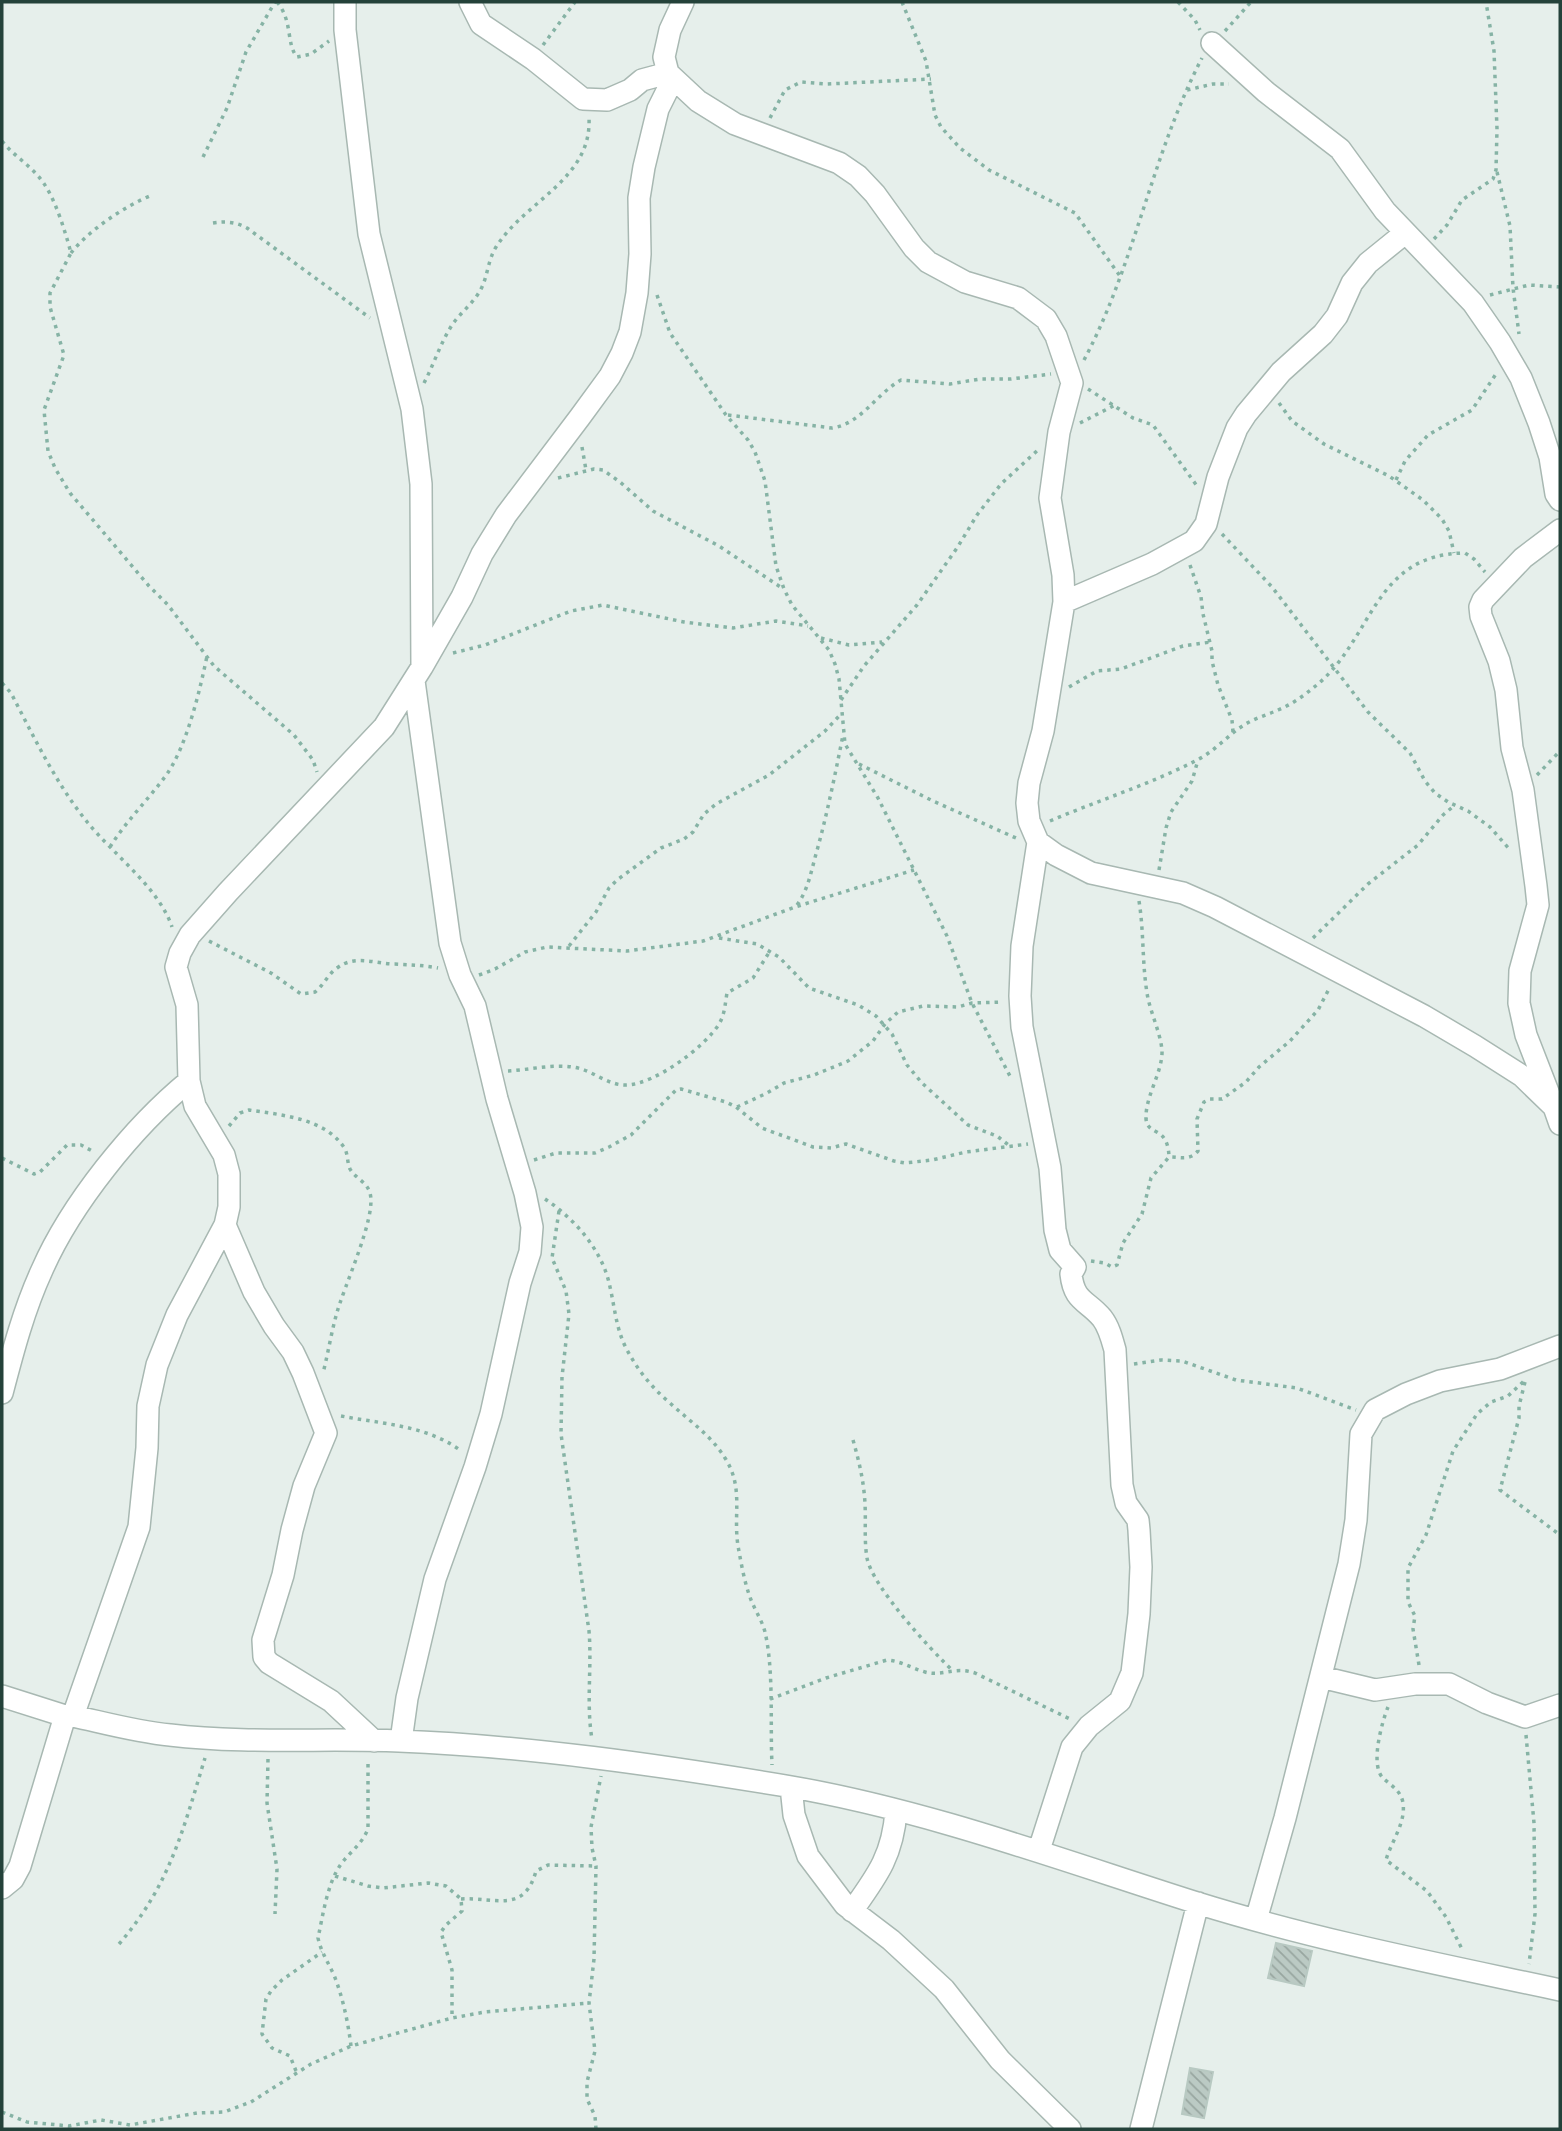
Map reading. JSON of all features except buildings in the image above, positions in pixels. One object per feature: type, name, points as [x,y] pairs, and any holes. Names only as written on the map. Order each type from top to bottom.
[{"type":"street","points":[[345,2],[345,30],[369,234],[412,409],[421,484],[422,667],[450,943],[461,977],[475,1006],[532,1227],[530,1252],[475,1467],[435,1579],[401,1741]]},
{"type":"street","points":[[470,2],[481,24],[533,59],[583,99],[607,100],[630,90],[642,80],[671,76]]},
{"type":"street","points":[[682,2],[670,30],[664,57],[671,76],[719,115],[751,131],[839,163],[858,176],[928,262],[965,282],[1018,298],[1035,309],[1046,319],[1056,336],[1071,378],[1059,432],[1050,498],[1063,575],[1064,602],[1043,730],[1029,783],[1027,803],[1036,839],[1020,996],[1022,1027],[1041,1111],[1050,1168],[1052,1207],[1060,1250],[1075,1267],[1071,1274],[1072,1287],[1076,1294],[1101,1318],[1110,1333],[1117,1366],[1122,1485],[1126,1503],[1138,1520],[1141,1567],[1134,1665],[1126,1689],[1112,1709],[1089,1726],[1072,1747],[1039,1850]]},
{"type":"street","points":[[1205,47],[1340,149],[1385,211],[1473,303],[1512,362],[1539,423],[1550,457],[1556,494],[1560,500]]},
{"type":"street","points":[[2,1888],[13,1879],[20,1866],[69,1716],[139,1527],[147,1448],[148,1406],[157,1366],[177,1315],[225,1226],[229,1207],[229,1174],[224,1155],[215,1136],[195,1107],[189,1081],[187,1005],[176,967],[180,953],[194,930],[384,727],[462,597],[482,554],[531,481],[610,376],[630,332],[640,254],[639,198],[658,109],[671,76]]},
{"type":"street","points":[[1064,602],[1191,544],[1202,532],[1218,477],[1237,428],[1264,390],[1323,334],[1337,316],[1352,283],[1368,263],[1405,233]]},
{"type":"street","points":[[1557,1116],[1525,1034],[1519,1003],[1520,971],[1538,905],[1523,790],[1512,748],[1506,690],[1480,607],[1483,600],[1523,558],[1560,530]]},
{"type":"street","points":[[1036,839],[1056,855],[1091,873],[1183,893],[1263,931],[1339,974],[1424,1016],[1522,1076],[1557,1116]]},
{"type":"street","points":[[2,1393],[29,1300],[71,1217],[111,1163],[189,1081]]},
{"type":"street","points":[[225,1226],[254,1292],[293,1352],[326,1433],[304,1486],[262,1650],[269,1663],[331,1701],[372,1740]]},
{"type":"street","points":[[1256,1920],[1349,1564],[1356,1520],[1360,1434],[1375,1410],[1406,1394],[1440,1381],[1500,1369],[1560,1346]]},
{"type":"street","points":[[1321,1677],[1376,1690],[1449,1684],[1525,1717],[1560,1705]]},
{"type":"street","points":[[2,1696],[69,1716],[167,1735],[211,1739],[401,1741],[600,1759],[782,1786],[948,1823],[1256,1920],[1381,1952],[1560,1990]]},
{"type":"street","points":[[782,1786],[808,1856],[852,1911],[891,1940],[944,1989],[1000,2060],[1070,2129]]},
{"type":"street","points":[[852,1911],[878,1872],[892,1844],[896,1811]]},
{"type":"street","points":[[1141,2129],[1198,1903]]},
{"type":"path","points":[[203,157],[227,108],[246,52],[276,2],[288,22],[292,52],[297,57],[311,54],[345,30]]},
{"type":"path","points":[[533,59],[575,2]]},
{"type":"path","points":[[902,2],[931,79],[936,115],[948,136],[989,170],[1075,213],[1120,276]]},
{"type":"path","points":[[1178,2],[1195,20],[1205,47]]},
{"type":"path","points":[[1071,378],[1089,351],[1120,276],[1158,164],[1205,47],[1251,2]]},
{"type":"path","points":[[1486,2],[1492,27],[1496,85],[1496,170],[1510,226],[1513,288]]},
{"type":"path","points":[[751,131],[773,116],[785,90],[801,82],[828,84],[931,79]]},
{"type":"path","points":[[1187,90],[1213,83],[1233,85]]},
{"type":"path","points":[[412,409],[440,345],[482,287],[489,260],[496,247],[522,215],[576,166],[590,134],[589,117],[583,99]]},
{"type":"path","points":[[2,141],[13,155],[39,177],[50,194],[71,253]]},
{"type":"path","points":[[1424,250],[1447,225],[1462,200],[1493,179],[1496,170]]},
{"type":"path","points":[[152,195],[90,233],[71,253],[50,293],[50,307],[64,355],[44,410],[48,451],[70,493],[168,605],[207,656],[230,682],[294,735],[313,761],[325,790]]},
{"type":"path","points":[[213,223],[225,221],[247,228],[395,335]]},
{"type":"path","points":[[1473,303],[1529,285],[1560,287]]},
{"type":"path","points":[[653,286],[670,333],[726,415],[748,440],[760,465],[765,481],[776,566],[783,589],[792,605],[820,638],[835,664],[839,678],[845,744],[878,798],[947,936],[972,1003],[1015,1085]]},
{"type":"path","points":[[1396,480],[1405,461],[1427,435],[1472,410],[1498,372],[1512,362]]},
{"type":"path","points":[[726,415],[832,428],[840,427],[860,416],[872,401],[901,380],[950,384],[980,379],[1071,378],[1157,429],[1198,487],[1222,534],[1272,587],[1368,712],[1410,753],[1435,793],[1490,827],[1514,854]]},
{"type":"path","points":[[1264,390],[1281,405],[1292,421],[1324,444],[1396,480],[1423,500],[1442,519],[1454,553]]},
{"type":"path","points":[[840,702],[884,641],[900,628],[1000,484],[1059,432],[1115,405]]},
{"type":"path","points":[[531,481],[594,469],[603,470],[653,511],[719,545],[783,589]]},
{"type":"path","points":[[1191,544],[1187,556],[1197,580],[1211,642],[1212,661],[1232,720],[1233,733]]},
{"type":"path","points":[[857,763],[1036,839],[1198,760],[1245,724],[1292,703],[1335,668],[1377,602],[1401,575],[1415,564],[1431,557],[1454,553],[1470,556],[1498,586]]},
{"type":"path","points":[[422,667],[448,654],[477,648],[571,611],[603,605],[684,622],[733,628],[776,621],[809,626]]},
{"type":"path","points":[[820,638],[849,645],[884,641]]},
{"type":"path","points":[[1046,701],[1097,671],[1121,669],[1183,646],[1211,642]]},
{"type":"path","points":[[110,847],[118,833],[169,771],[197,702],[207,656]]},
{"type":"path","points":[[2,683],[11,693],[72,801],[88,823],[162,905],[180,953]]},
{"type":"path","points":[[569,947],[617,880],[661,848],[684,839],[693,832],[704,814],[716,804],[769,775],[813,741],[841,714]]},
{"type":"path","points":[[795,907],[804,895],[826,818],[844,730]]},
{"type":"path","points":[[1523,790],[1560,751]]},
{"type":"path","points":[[1075,1267],[1089,1261],[1105,1263],[1112,1267],[1117,1265],[1124,1243],[1142,1214],[1151,1178],[1169,1157],[1167,1140],[1152,1130],[1146,1119],[1162,1049],[1144,981],[1144,886],[1161,865],[1171,813],[1192,781],[1198,760]]},
{"type":"path","points":[[1299,952],[1368,884],[1418,845],[1455,805]]},
{"type":"path","points":[[194,930],[217,946],[271,973],[301,994],[315,992],[336,968],[359,960],[395,964],[417,963],[461,977],[495,970],[525,953],[547,947],[627,951],[717,937],[795,907],[914,870]]},
{"type":"path","points":[[717,937],[750,942],[770,951],[809,988],[858,1005],[876,1016],[885,1024],[907,1065],[922,1083],[968,1125],[997,1136],[1011,1147]]},
{"type":"path","points":[[492,1072],[571,1067],[617,1085],[629,1086],[647,1081],[689,1053],[713,1032],[724,1013],[727,993],[753,978],[770,951]]},
{"type":"path","points":[[1169,1157],[1186,1159],[1194,1156],[1198,1151],[1197,1119],[1204,1102],[1222,1099],[1232,1093],[1290,1041],[1318,1010],[1339,974]]},
{"type":"path","points":[[736,1107],[784,1083],[848,1060],[873,1041],[894,1015],[905,1010],[930,1005],[958,1007],[972,1003],[1002,1002],[1020,996]]},
{"type":"path","points":[[515,1159],[534,1160],[556,1153],[595,1153],[610,1147],[631,1135],[676,1090],[681,1089],[736,1107],[762,1128],[813,1147],[831,1149],[846,1144],[905,1163],[1037,1143],[1041,1157],[1050,1168]]},
{"type":"path","points":[[215,1136],[240,1113],[249,1110],[322,1127],[340,1141],[347,1152],[352,1172],[370,1191],[372,1204],[336,1315],[315,1404],[440,1437],[463,1452],[475,1467]]},
{"type":"path","points":[[2,1158],[34,1174],[40,1172],[66,1145],[81,1145],[111,1163]]},
{"type":"path","points":[[523,1186],[573,1223],[596,1251],[605,1269],[614,1318],[631,1357],[649,1383],[713,1440],[734,1472],[738,1494],[736,1532],[750,1597],[764,1630],[768,1650],[770,1699],[782,1786]]},
{"type":"path","points":[[559,1211],[552,1258],[566,1291],[569,1314],[562,1377],[561,1434],[589,1631],[592,1661],[589,1710],[600,1759],[590,1827],[596,1866],[594,1959],[589,2003],[595,2052],[587,2082],[587,2099],[595,2116],[596,2129]]},
{"type":"path","points":[[1117,1366],[1161,1360],[1182,1361],[1236,1380],[1297,1388],[1346,1405],[1370,1418]]},
{"type":"path","points":[[1468,1970],[1457,1935],[1427,1891],[1386,1860],[1400,1826],[1404,1804],[1393,1784],[1381,1778],[1377,1766],[1379,1736],[1387,1709],[1419,1665],[1413,1629],[1415,1616],[1408,1602],[1408,1567],[1426,1535],[1453,1451],[1485,1406],[1508,1396],[1526,1379],[1508,1469],[1500,1490],[1560,1535]]},
{"type":"path","points":[[853,1440],[864,1481],[865,1539],[867,1560],[873,1576],[923,1640],[952,1670]]},
{"type":"path","points":[[770,1699],[838,1673],[887,1660],[938,1674],[963,1669],[1089,1726]]},
{"type":"path","points":[[1525,1717],[1534,1823],[1535,1914],[1529,1959],[1531,1984]]},
{"type":"path","points":[[119,1944],[151,1902],[173,1861],[211,1739]]},
{"type":"path","points":[[270,1739],[267,1803],[277,1868],[275,1914]]},
{"type":"path","points":[[351,2046],[342,1997],[318,1938],[335,1876],[368,1829],[372,1740]]},
{"type":"path","points":[[335,1876],[383,1888],[428,1883],[446,1886],[461,1899],[506,1901],[521,1898],[529,1891],[536,1871],[548,1865],[596,1866]]},
{"type":"path","points":[[452,2018],[452,1970],[441,1932],[462,1911],[461,1899]]},
{"type":"path","points":[[297,2072],[289,2056],[272,2048],[262,2034],[266,1999],[282,1980],[322,1952]]},
{"type":"path","points":[[2,2112],[27,2122],[69,2126],[101,2120],[130,2125],[197,2113],[224,2112],[251,2102],[297,2072],[351,2046],[452,2018],[485,2012],[589,2003]]}]
